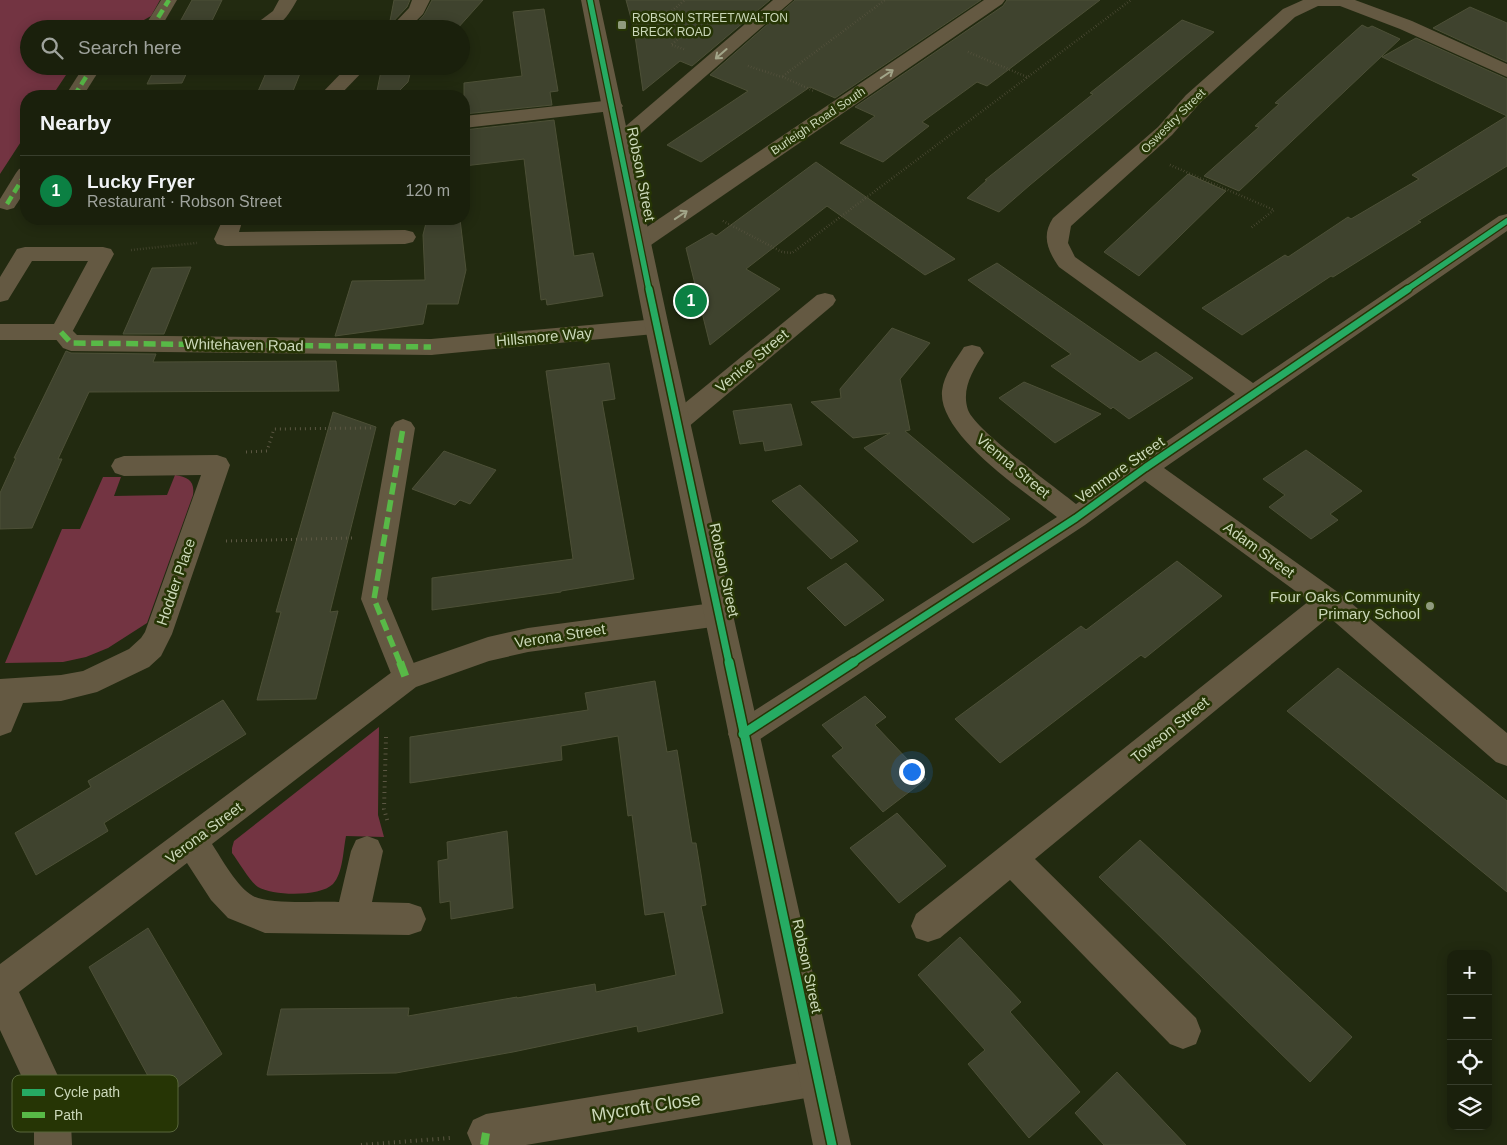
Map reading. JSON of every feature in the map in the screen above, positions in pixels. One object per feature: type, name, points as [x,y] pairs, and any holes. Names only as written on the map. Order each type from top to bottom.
[{"type":"street","points":[[157,20],[169,0]]},
{"type":"street","points":[[271,20],[280,14],[288,0]]},
{"type":"street","points":[[407,20],[417,10],[422,0]]},
{"type":"street","name":"Robson Street","points":[[590,0],[657,326],[720,614],[743,734],[832,1145]]},
{"type":"street","points":[[620,141],[784,0]]},
{"type":"street","name":"Burleigh Road South","points":[[640,242],[996,0]]},
{"type":"street","name":"Oswestry Street","points":[[1253,395],[1067,262],[1058,250],[1057,232],[1061,223],[1165,131],[1193,99],[1289,13],[1315,1],[1342,1],[1406,26],[1507,71]]},
{"type":"street","points":[[78,90],[87,75]]},
{"type":"street","points":[[334,90],[350,75]]},
{"type":"street","points":[[470,121],[613,106]]},
{"type":"street","points":[[7,204],[20,183]]},
{"type":"street","points":[[231,225],[225,239],[405,237]]},
{"type":"street","name":"Venmore Street","points":[[743,734],[1076,518],[1145,468],[1253,395],[1500,234]]},
{"type":"street","points":[[0,295],[25,254],[102,254],[61,332],[6,332],[0,355]]},
{"type":"street","name":"Venice Street","points":[[678,422],[825,300]]},
{"type":"street","name":"Hillsmore Way","points":[[431,347],[657,326]]},
{"type":"street","name":"Whitehaven Road","points":[[61,332],[71,343],[431,347]]},
{"type":"street","name":"Vienna Street","points":[[972,353],[958,375],[954,392],[956,411],[964,424],[992,452],[1076,518]]},
{"type":"street","points":[[397,685],[374,599],[403,428]]},
{"type":"street","points":[[124,466],[217,465]]},
{"type":"street","name":"Hodder Place","points":[[7,692],[61,688],[88,683],[139,658],[151,647],[158,634],[217,465]]},
{"type":"street","name":"Adam Street","points":[[1145,468],[1329,601],[1507,752]]},
{"type":"street","name":"Towson Street","points":[[928,926],[1329,601]]},
{"type":"street","name":"Verona Street","points":[[0,985],[192,842],[397,685],[488,649],[528,640],[720,614]]},
{"type":"street","points":[[0,723],[7,692]]},
{"type":"street","points":[[192,842],[223,889],[240,907],[266,917],[409,919]]},
{"type":"street","points":[[352,917],[367,851]]},
{"type":"street","points":[[1012,858],[1183,1031]]},
{"type":"street","points":[[0,991],[39,1075]]},
{"type":"street","name":"Mycroft Close","points":[[485,1139],[818,1078]]},
{"type":"street","points":[[53,1132],[53,1145]]},
{"type":"path","points":[[685,0],[662,19],[683,28],[683,34],[671,45],[783,77],[844,104]]},
{"type":"path","points":[[783,77],[884,0]]},
{"type":"path","points":[[693,206],[782,252],[792,253],[1131,0]]},
{"type":"path","points":[[938,39],[1028,77]]},
{"type":"path","points":[[1141,152],[1274,210],[1251,228]]},
{"type":"path","points":[[102,254],[225,239]]},
{"type":"path","points":[[217,465],[221,452],[268,451],[274,429],[403,428]]},
{"type":"path","points":[[190,542],[385,538]]},
{"type":"path","points":[[367,851],[391,836],[384,809],[397,685]]},
{"type":"path","points":[[361,1145],[485,1139]]},
{"type":"shaded area","points":[[0,0],[160,0],[151,16],[144,20],[20,20],[20,75],[66,75],[56,90],[20,90],[20,143],[0,174]]},
{"type":"shaded area","points":[[175,475],[184,477],[192,483],[193,495],[147,623],[108,648],[86,657],[63,662],[5,663],[62,529],[80,529],[103,477],[121,477],[114,496],[167,495]]},
{"type":"shaded area","points":[[379,727],[378,815],[384,837],[346,836],[339,874],[333,884],[327,888],[296,894],[274,892],[258,887],[232,853],[234,841]]},
{"type":"building","points":[[192,0],[222,0],[212,20],[181,20]]},
{"type":"building","points":[[394,0],[410,0],[407,7],[395,20],[390,20]]},
{"type":"building","points":[[432,0],[483,0],[465,20],[419,20]]},
{"type":"building","points":[[626,0],[770,0],[692,66],[680,61],[643,91],[634,29]]},
{"type":"building","points":[[795,0],[981,0],[835,98],[810,87],[701,162],[667,145],[748,91],[710,75]]},
{"type":"building","points":[[1007,0],[1100,0],[987,86],[977,82],[922,122],[929,126],[883,162],[840,143],[875,116],[855,107],[1003,6]]},
{"type":"building","points":[[1470,7],[1507,23],[1507,62],[1433,28]]},
{"type":"building","points":[[544,9],[558,91],[550,92],[552,105],[470,113],[470,90],[464,90],[464,83],[522,76],[513,12]]},
{"type":"building","points":[[1182,20],[1214,32],[999,212],[967,198],[987,180],[985,180],[1093,94],[1090,93]]},
{"type":"building","points":[[1362,25],[1368,28],[1372,26],[1400,39],[1239,191],[1204,176],[1259,127],[1255,126],[1279,104],[1275,103]]},
{"type":"building","points":[[1416,38],[1507,79],[1507,116],[1382,57]]},
{"type":"building","points":[[152,75],[186,75],[182,83],[147,84]]},
{"type":"building","points":[[265,75],[299,75],[293,90],[259,90]]},
{"type":"building","points":[[380,75],[410,75],[408,82],[400,90],[377,90]]},
{"type":"building","points":[[1507,116],[1507,166],[1333,277],[1331,276],[1242,335],[1202,308],[1285,255],[1288,257],[1348,217],[1351,219],[1419,179],[1412,175]]},
{"type":"building","points":[[554,120],[574,256],[593,253],[603,296],[547,305],[546,299],[541,300],[524,159],[470,165],[470,129]]},
{"type":"building","points":[[816,162],[955,259],[925,275],[827,206],[746,269],[780,289],[710,345],[686,248],[712,233],[716,236]]},
{"type":"building","points":[[1188,174],[1226,191],[1139,276],[1104,252]]},
{"type":"building","points":[[426,225],[461,225],[466,270],[458,304],[427,304],[423,324],[335,336],[352,281],[425,280],[423,235]]},
{"type":"building","points":[[997,263],[1140,362],[1156,352],[1193,378],[1129,419],[1113,407],[1111,409],[1051,366],[1071,354],[968,280]]},
{"type":"building","points":[[191,267],[164,334],[123,334],[152,268]]},
{"type":"building","points":[[892,328],[930,343],[900,379],[910,430],[905,431],[1010,519],[973,543],[864,448],[890,433],[853,438],[811,402],[841,398],[840,389]]},
{"type":"building","points":[[66,351],[71,353],[156,354],[153,362],[336,361],[339,391],[89,392],[58,459],[62,459],[32,528],[0,529],[0,493],[16,458],[14,458]]},
{"type":"building","points":[[609,363],[615,399],[602,401],[634,579],[561,592],[432,610],[432,578],[573,559],[546,371]]},
{"type":"building","points":[[1024,382],[1101,414],[1055,443],[999,398]]},
{"type":"building","points":[[791,404],[802,445],[765,451],[763,441],[740,444],[733,411]]},
{"type":"building","points":[[333,412],[376,427],[330,612],[338,611],[316,699],[257,700],[281,612],[276,612]]},
{"type":"building","points":[[1306,450],[1362,491],[1330,514],[1338,520],[1311,539],[1269,507],[1285,495],[1263,479]]},
{"type":"building","points":[[444,451],[496,470],[470,504],[460,500],[455,505],[412,489]]},
{"type":"building","points":[[800,485],[858,541],[831,559],[772,501]]},
{"type":"building","points":[[1177,561],[1222,596],[1145,658],[1141,655],[1000,763],[955,719],[1081,626],[1086,630]]},
{"type":"building","points":[[846,563],[884,600],[845,626],[807,588]]},
{"type":"building","points":[[1338,668],[1507,801],[1507,892],[1287,711]]},
{"type":"building","points":[[655,681],[667,752],[677,750],[692,843],[696,843],[706,905],[701,906],[723,1013],[638,1032],[637,1026],[513,1052],[396,1073],[267,1075],[281,1009],[409,1008],[408,1016],[595,984],[596,992],[676,975],[664,912],[645,915],[632,815],[628,816],[618,736],[561,746],[562,760],[410,783],[410,737],[588,710],[585,693]]},
{"type":"building","points":[[865,696],[886,717],[875,725],[926,779],[883,812],[832,756],[843,748],[822,725]]},
{"type":"building","points":[[223,700],[246,734],[104,823],[108,831],[36,875],[15,833],[91,787],[88,781]]},
{"type":"building","points":[[897,813],[946,866],[899,903],[850,848]]},
{"type":"building","points":[[507,831],[513,908],[451,919],[450,901],[440,903],[438,861],[448,859],[447,842]]},
{"type":"building","points":[[1140,840],[1352,1037],[1310,1082],[1099,877]]},
{"type":"building","points":[[148,928],[222,1054],[178,1087],[178,1075],[147,1075],[89,967]]},
{"type":"building","points":[[960,937],[1021,1002],[1010,1012],[1080,1092],[1029,1138],[968,1064],[985,1050],[918,975]]},
{"type":"building","points":[[1117,1072],[1186,1145],[1104,1145],[1075,1113]]},
{"type":"marked path","points":[[157,20],[169,0]]},
{"type":"marked path","points":[[78,90],[87,75]]},
{"type":"marked path","points":[[7,204],[20,183]]},
{"type":"marked path","points":[[61,332],[71,343],[431,347]]},
{"type":"marked path","points":[[403,428],[374,599],[406,678]]},
{"type":"marked path","points":[[484,1145],[486,1133]]},
{"type":"cycle path","points":[[590,0],[657,327],[832,1145]]},
{"type":"cycle path","points":[[743,734],[1076,518],[1145,468],[1507,221]]},
{"type":"place","name":"ROBSON STREET/WALTON BRECK ROAD","points":[[622,25]]},
{"type":"place","name":"Lucky Fryer","points":[[691,301]]},
{"type":"place","name":"Four Oaks Community Primary School","points":[[1430,606]]}]
